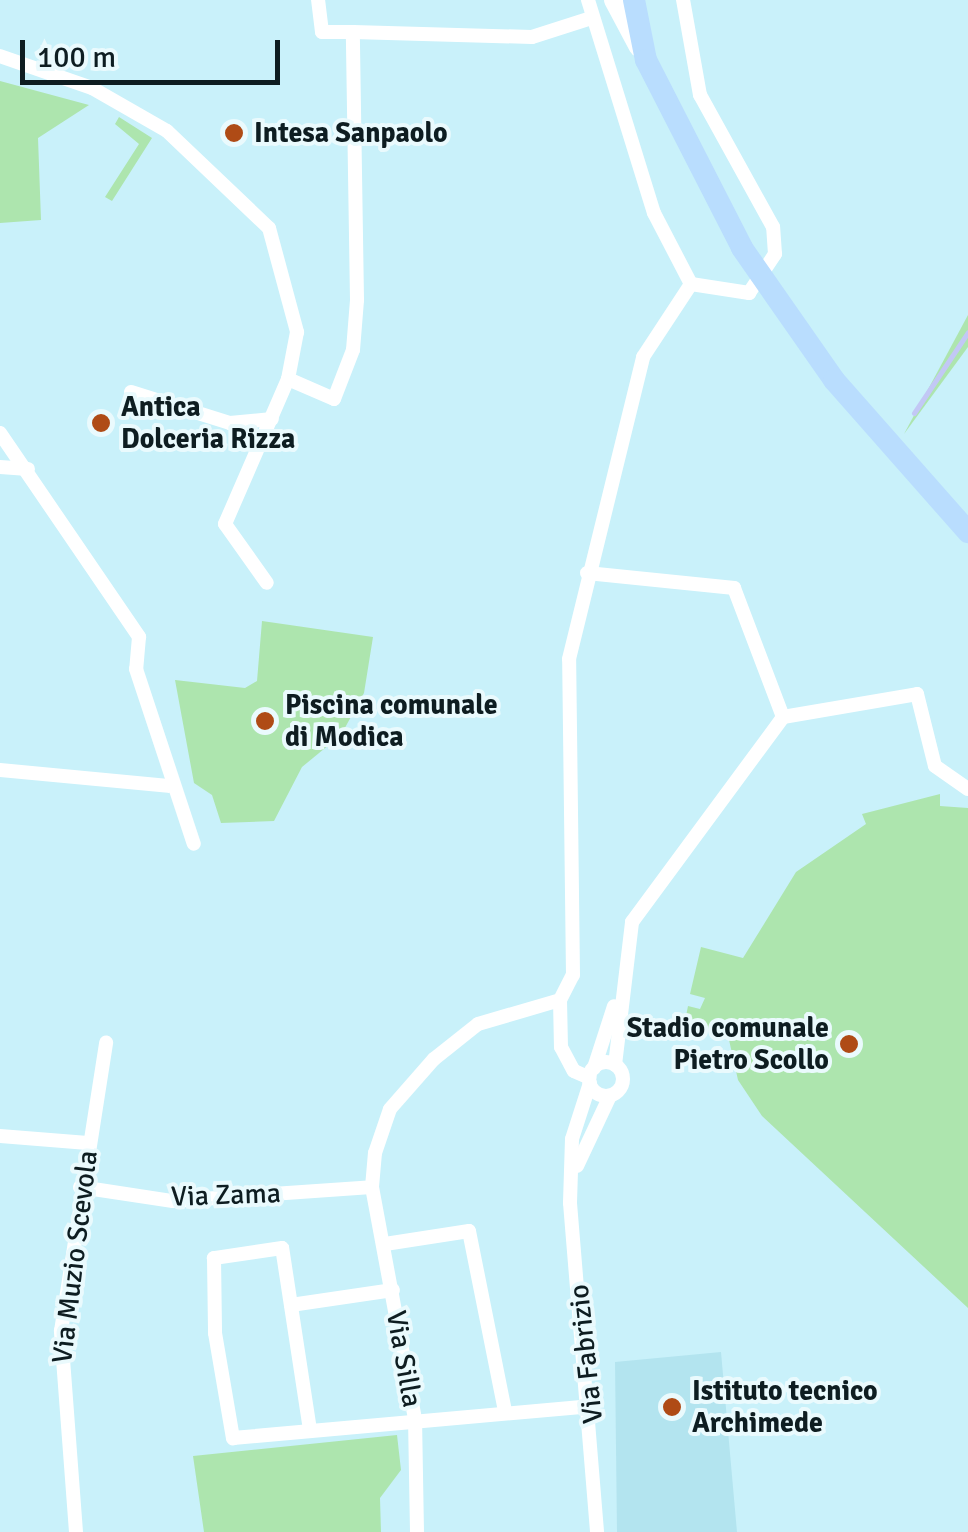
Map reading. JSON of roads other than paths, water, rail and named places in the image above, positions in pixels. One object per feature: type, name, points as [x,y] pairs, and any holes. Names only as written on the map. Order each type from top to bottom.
[{"type":"main road","points":[[614,0],[742,248],[834,380],[968,532]]},
{"type":"main road","points":[[634,0],[646,60]]},
{"type":"street","points":[[318,0],[322,32],[532,37],[588,19]]},
{"type":"street","points":[[588,0],[588,19],[654,212],[691,284]]},
{"type":"street","points":[[684,0],[700,95],[773,227],[776,254],[749,292],[691,284]]},
{"type":"street","points":[[288,378],[327,402],[352,350],[361,241],[353,32]]},
{"type":"street","points":[[0,56],[135,110],[247,198],[269,228],[293,297],[288,378],[225,524],[267,582]]},
{"type":"street","points":[[0,68],[28,66]]},
{"type":"street","points":[[610,1096],[591,1076],[574,1072],[561,1047],[560,1000],[576,945],[564,730],[587,574],[643,357],[691,284]]},
{"type":"street","points":[[132,392],[230,423],[272,419]]},
{"type":"street","points":[[0,433],[139,636],[136,669],[168,786],[194,844]]},
{"type":"street","points":[[0,467],[28,469]]},
{"type":"street","points":[[587,574],[734,588],[784,718]]},
{"type":"street","points":[[573,1176],[610,1096],[623,1082],[615,1065],[620,992],[632,922],[784,718],[917,694],[935,766],[968,789]]},
{"type":"street","points":[[0,770],[168,786]]},
{"type":"street","name":"Via Fabrizio","points":[[597,1532],[594,1406],[572,1139],[620,992]]},
{"type":"street","points":[[372,1187],[390,1108],[434,1058],[478,1024],[560,1000]]},
{"type":"street","name":"Via Muzio Scevola","points":[[76,1532],[60,1379],[80,1186],[106,1042]]},
{"type":"street","points":[[591,1076],[615,1065]]},
{"type":"street","points":[[0,1136],[88,1142]]},
{"type":"street","name":"Via Zama","points":[[80,1186],[172,1201],[372,1187]]},
{"type":"street","name":"Via Silla","points":[[372,1187],[386,1244],[415,1419],[417,1532]]},
{"type":"street","points":[[386,1244],[469,1231],[506,1411]]},
{"type":"street","points":[[310,1430],[282,1248],[214,1258],[233,1438],[594,1406]]},
{"type":"street","points":[[291,1304],[392,1290]]},
{"type":"waterway","points":[[914,413],[968,332]]},
{"type":"place","name":"Intesa Sanpaolo","points":[[234,133]]},
{"type":"place","name":"Antica Dolceria Rizza","points":[[101,423]]},
{"type":"place","name":"Piscina comunale di Modica","points":[[265,721]]},
{"type":"place","name":"Stadio comunale Pietro Scollo","points":[[849,1044]]},
{"type":"place","name":"Istituto tecnico Archimede","points":[[672,1407]]}]
